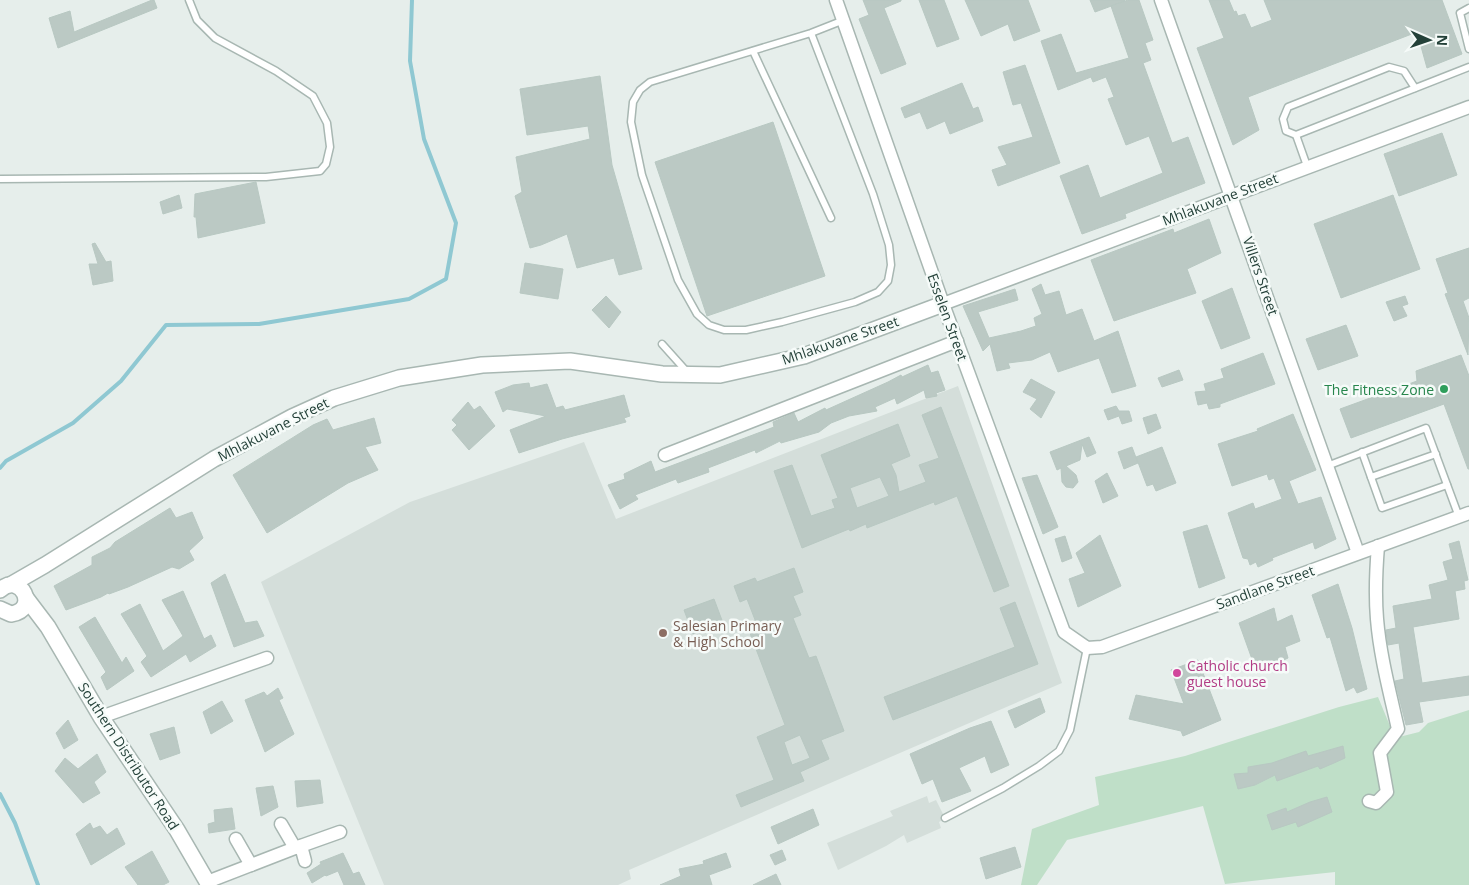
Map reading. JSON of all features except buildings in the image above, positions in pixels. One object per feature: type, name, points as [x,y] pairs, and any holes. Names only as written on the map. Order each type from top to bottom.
[{"type":"street","name":"Esselen Street","points":[[836,0],[943,304],[1064,632],[1087,648]]},
{"type":"street","name":"Villers Street","points":[[1162,0],[1358,553]]},
{"type":"street","name":"Mhlakuvane Street","points":[[3,588],[46,565],[214,459],[292,417],[334,398],[399,378],[482,365],[570,361],[662,374],[720,375],[804,356],[1469,106]]},
{"type":"street","points":[[665,455],[957,341]]},
{"type":"street","name":"Sandlane Street","points":[[1087,648],[1102,648],[1464,515]]},
{"type":"street","points":[[1369,801],[1376,803],[1387,792],[1375,753],[1398,729],[1377,620],[1376,581],[1378,546]]},
{"type":"street","name":"Mhlakuvane Street","points":[[15,613],[19,612],[24,606],[25,596],[46,565]]},
{"type":"street","name":"Southern Distributor Road","points":[[3,588],[19,587],[48,627],[102,717],[177,830],[208,884]]},
{"type":"street","points":[[0,609],[7,613],[15,613],[48,627]]},
{"type":"street","points":[[102,717],[267,658]]},
{"type":"street","points":[[281,824],[298,847],[305,862]]},
{"type":"street","points":[[208,884],[250,865],[340,832]]},
{"type":"street","points":[[236,839],[250,865]]},
{"type":"lane","points":[[0,180],[266,178],[320,171],[326,164],[330,147],[327,123],[313,96],[276,71],[215,38],[197,20],[189,0]]},
{"type":"lane","points":[[1469,8],[1460,13],[1469,49]]},
{"type":"lane","points":[[811,34],[873,194],[889,245],[891,265],[888,281],[878,292],[855,302],[746,330],[724,330],[709,325],[697,314],[678,280],[642,175],[631,122],[633,102],[640,90],[650,82],[811,34],[844,20]]},
{"type":"lane","points":[[753,51],[831,218]]},
{"type":"lane","points":[[1415,88],[1404,72],[1389,68],[1288,107],[1283,119],[1286,131],[1296,135],[1469,67]]},
{"type":"lane","points":[[1296,135],[1307,166]]},
{"type":"lane","points":[[662,344],[689,374]]},
{"type":"lane","points":[[1327,466],[1426,428],[1447,485],[1464,515]]},
{"type":"lane","points":[[1362,452],[1382,508],[1447,485]]},
{"type":"lane","points":[[1371,477],[1436,454]]},
{"type":"lane","points":[[945,818],[1025,775],[1059,751],[1070,730],[1076,708],[1087,648]]},
{"type":"shaded area","name":"Salesian Primary & High School","points":[[958,386],[1062,683],[629,870],[631,879],[618,885],[384,885],[261,582],[410,502],[584,442],[616,519]]},
{"type":"shaded area","points":[[927,796],[929,803],[936,800],[945,818],[939,822],[941,828],[907,843],[904,835],[838,870],[827,843],[893,816],[890,811]]},
{"type":"green space","points":[[1378,697],[1395,738],[1419,732],[1428,723],[1469,710],[1469,885],[1335,885],[1335,872],[1225,884],[1203,806],[1067,840],[1037,885],[1021,885],[1032,829],[1099,805],[1095,777],[1185,756],[1339,707]]},
{"type":"waterway","points":[[0,468],[6,461],[73,423],[121,381],[166,325],[259,324],[409,299],[446,279],[456,223],[424,139],[410,61],[412,0]]},
{"type":"waterway","points":[[0,794],[15,823],[38,885]]},
{"type":"place","name":"The Fitness Zone","points":[[1444,389]]},
{"type":"place","name":"Salesian Primary & High School","points":[[663,633]]},
{"type":"place","name":"Catholic church guest house","points":[[1177,673]]}]
